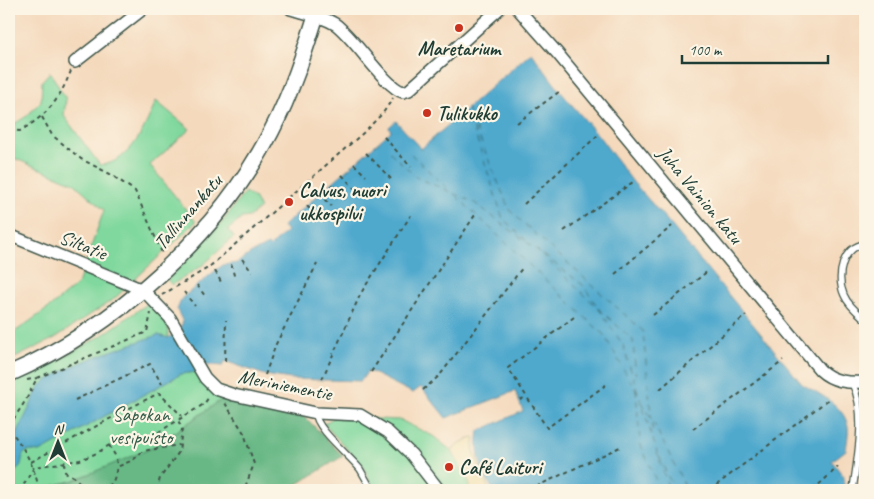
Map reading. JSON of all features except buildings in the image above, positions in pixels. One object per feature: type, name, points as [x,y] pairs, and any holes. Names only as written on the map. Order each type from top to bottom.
[{"type":"street","points":[[75,62],[143,9]]},
{"type":"street","points":[[291,9],[316,12],[334,24],[354,42],[398,90],[403,92],[409,90],[499,9]]},
{"type":"street","name":"Juha Vainion katu","points":[[518,9],[558,54],[820,370],[828,377],[838,381],[865,382]]},
{"type":"street","name":"Tallinnankatu","points":[[9,374],[49,355],[80,337],[144,290],[220,210],[256,159],[271,132],[288,94],[316,12]]},
{"type":"street","name":"Siltatie","points":[[9,235],[144,290]]},
{"type":"street","name":"Meriniementie","points":[[144,290],[170,318],[205,378],[216,389],[234,395],[316,413],[360,415],[388,432],[411,454],[439,490]]},
{"type":"lane","points":[[865,244],[853,248],[848,254],[841,269],[840,280],[844,297],[865,319]]},
{"type":"lane","points":[[852,383],[857,393],[860,419],[853,490]]},
{"type":"lane","points":[[316,413],[321,427],[360,470],[372,490]]},
{"type":"path","points":[[9,130],[20,131],[42,117],[63,91],[75,62]]},
{"type":"path","points":[[39,490],[34,467],[9,427],[37,378],[147,332],[154,301],[208,268],[363,133],[383,113],[398,90]]},
{"type":"path","points":[[517,123],[560,91]]},
{"type":"path","points":[[42,117],[52,135],[81,159],[110,174],[135,191],[154,231],[167,266]]},
{"type":"path","points":[[524,204],[598,135]]},
{"type":"path","points":[[384,137],[411,167]]},
{"type":"path","points":[[366,153],[393,181]]},
{"type":"path","points":[[354,164],[366,176]]},
{"type":"path","points":[[342,174],[354,188]]},
{"type":"path","points":[[564,231],[633,182]]},
{"type":"path","points":[[331,185],[346,200]]},
{"type":"path","points":[[320,194],[332,206]]},
{"type":"path","points":[[307,206],[319,219]]},
{"type":"path","points":[[322,379],[361,293],[411,215]]},
{"type":"path","points":[[371,372],[475,216]]},
{"type":"path","points":[[615,274],[672,226]]},
{"type":"path","points":[[242,259],[252,272]]},
{"type":"path","points":[[231,264],[235,279]]},
{"type":"path","points":[[265,375],[276,344],[317,264]]},
{"type":"path","points":[[423,390],[440,375],[523,267]]},
{"type":"path","points":[[653,315],[709,270]]},
{"type":"path","points":[[215,271],[222,282]]},
{"type":"path","points":[[197,285],[205,296]]},
{"type":"path","points":[[184,292],[194,306]]},
{"type":"path","points":[[660,389],[746,315]]},
{"type":"path","points":[[574,317],[508,368],[547,428],[607,384]]},
{"type":"path","points":[[225,361],[226,320]]},
{"type":"path","points":[[693,429],[783,361]]},
{"type":"path","points":[[75,400],[150,364],[162,384]]},
{"type":"path","points":[[34,467],[80,460],[97,453],[122,437],[154,435],[204,404],[216,389],[244,433],[254,464],[244,490]]},
{"type":"path","points":[[31,462],[159,393],[183,416]]},
{"type":"path","points":[[520,400],[526,396]]},
{"type":"path","points":[[710,490],[828,399]]},
{"type":"path","points":[[157,490],[160,478],[178,452],[182,429],[178,419]]},
{"type":"path","points":[[118,467],[133,460],[143,451],[179,445]]},
{"type":"path","points":[[101,490],[110,487],[118,467],[116,457],[109,446]]},
{"type":"path","points":[[529,490],[620,447]]},
{"type":"path","points":[[64,463],[65,472],[74,477],[87,490]]},
{"type":"path","points":[[18,490],[34,467]]},
{"type":"path","points":[[813,490],[838,467]]},
{"type":"green space","points":[[50,72],[66,99],[64,116],[100,165],[111,163],[129,150],[142,131],[156,101],[190,129],[150,165],[196,222],[114,299],[55,338],[9,361],[9,336],[50,307],[78,284],[104,210],[74,183],[9,156],[9,121],[14,124],[27,116],[41,101],[42,81]]},
{"type":"green space","points":[[245,192],[254,198],[260,208],[249,217],[242,218],[228,230],[234,237],[203,265],[172,285],[167,280],[223,221]]},
{"type":"green space","name":"Sapokan vesipuisto","points":[[150,302],[168,320],[168,338],[158,335],[79,364],[50,379],[39,388],[16,436],[9,437],[9,383],[41,369],[101,336]]},
{"type":"green space","name":"Sapokan vesipuisto","points":[[196,372],[224,398],[152,448],[72,481],[48,487],[50,490],[9,490],[9,484],[22,460],[23,454],[28,451],[40,452],[181,374]]},
{"type":"green space","points":[[224,398],[305,417],[343,456],[288,490],[50,490],[48,487],[72,481],[152,448]]},
{"type":"green space","points":[[334,417],[400,420],[433,436],[452,451],[469,482],[471,490],[375,490],[363,466],[324,424]]},
{"type":"sand","points":[[475,438],[473,449],[489,490],[471,490],[469,482],[452,451],[462,442]]},
{"type":"water","points":[[531,52],[633,182],[672,226],[802,384],[829,400],[841,412],[848,426],[846,450],[832,461],[844,477],[844,490],[493,490],[480,462],[478,447],[479,431],[523,411],[515,391],[446,418],[421,387],[413,393],[371,372],[367,372],[361,381],[291,379],[265,375],[225,361],[223,366],[203,364],[196,372],[181,374],[40,452],[28,451],[23,454],[21,465],[9,479],[9,437],[16,436],[39,387],[64,371],[96,357],[158,335],[168,338],[178,332],[183,322],[177,310],[182,298],[223,265],[237,263],[268,245],[270,247],[287,231],[283,226],[391,131],[389,127],[396,121],[421,149]]},
{"type":"ferry route","points":[[467,108],[510,211],[643,331],[653,436]]},
{"type":"ferry route","points":[[470,118],[503,219],[529,243]]},
{"type":"ferry route","points":[[390,152],[416,177],[475,203],[583,285],[623,345],[669,490]]},
{"type":"ferry route","points":[[411,154],[451,192]]},
{"type":"ferry route","points":[[456,196],[604,335],[639,396]]},
{"type":"ferry route","points":[[541,254],[594,304]]},
{"type":"ferry route","points":[[599,309],[633,340],[636,382]]},
{"type":"ferry route","points":[[636,389],[640,443],[660,490]]},
{"type":"ferry route","points":[[642,402],[651,418]]},
{"type":"ferry route","points":[[653,422],[687,490]]},
{"type":"ferry route","points":[[659,456],[674,490]]},
{"type":"place","name":"Maretarium","points":[[459,28]]},
{"type":"place","name":"Tulikukko","points":[[427,113]]},
{"type":"place","name":"Calvus, nuori ukkospilvi","points":[[289,202]]},
{"type":"place","name":"Café Laituri","points":[[449,467]]}]
